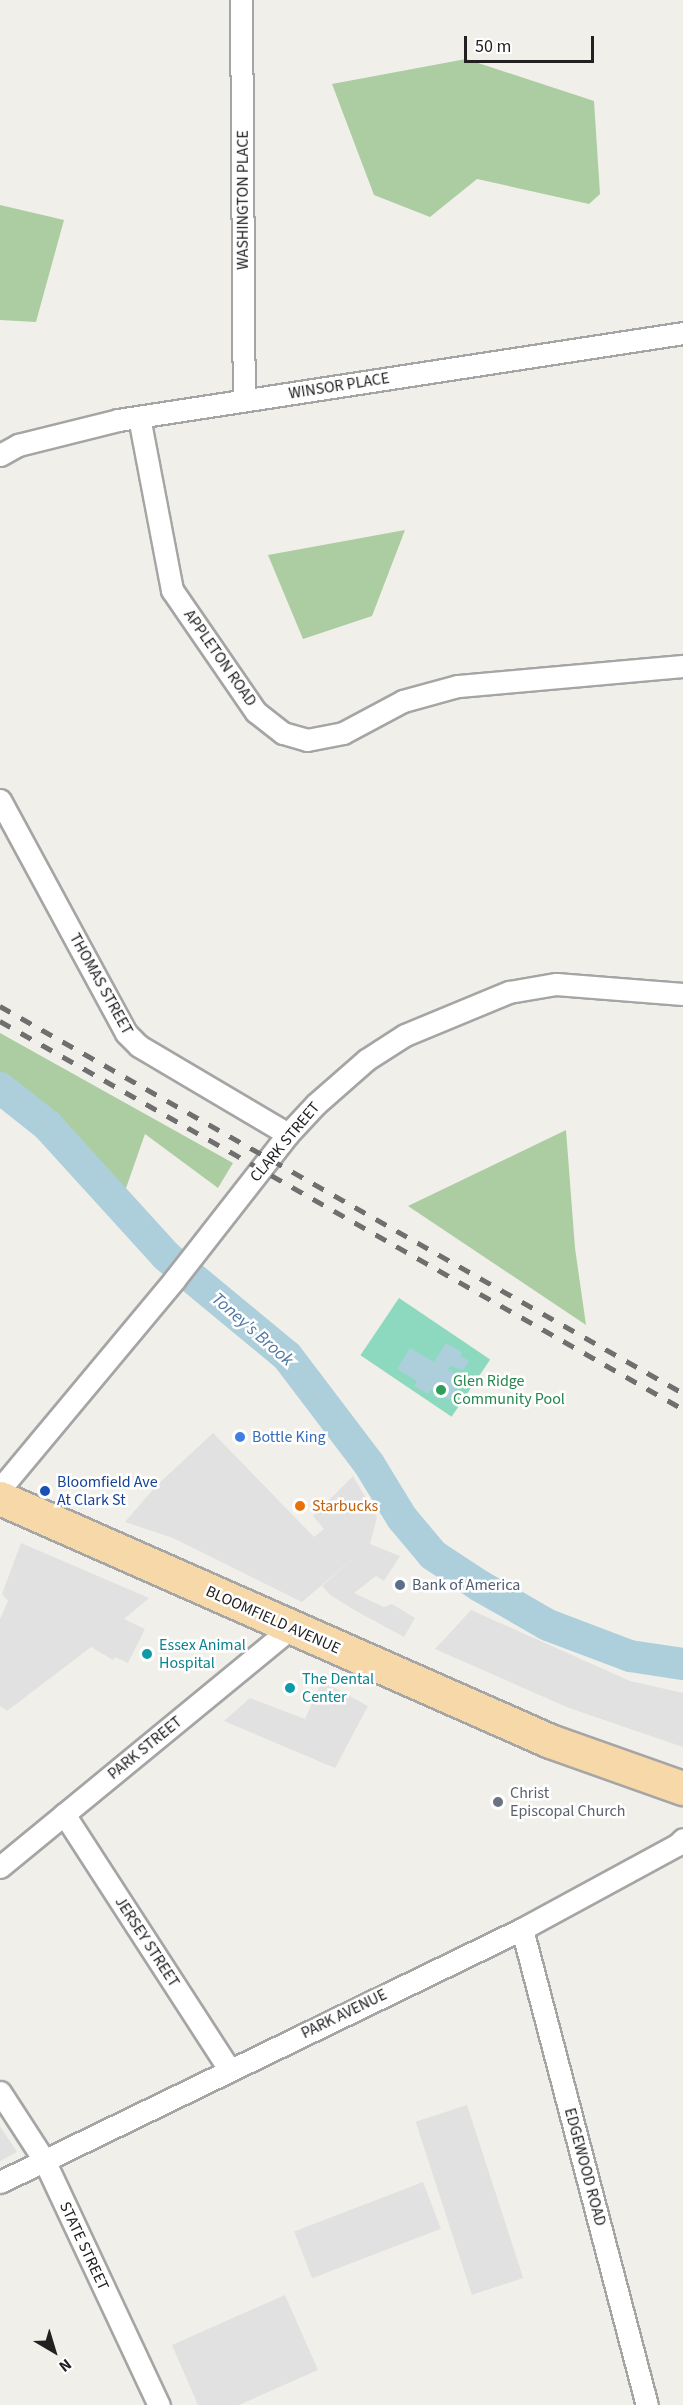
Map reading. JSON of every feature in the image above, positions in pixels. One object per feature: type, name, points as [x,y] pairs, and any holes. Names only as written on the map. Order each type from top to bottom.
[{"type":"main road","name":"BLOOMFIELD AVENUE","points":[[0,1498],[550,1742],[683,1788]]},
{"type":"street","name":"WASHINGTON PLACE","points":[[241,0],[244,400]]},
{"type":"street","name":"WINSOR PLACE","points":[[0,455],[18,445],[139,417],[683,333]]},
{"type":"street","name":"APPLETON ROAD","points":[[139,417],[172,590],[256,712],[283,733],[306,740],[343,733],[403,700],[458,686],[683,666]]},
{"type":"street","name":"THOMAS STREET","points":[[0,800],[126,1033],[139,1046],[288,1134]]},
{"type":"street","name":"CLARK STREET","points":[[0,1489],[174,1280],[288,1134],[324,1096],[386,1046],[426,1025],[509,992],[556,984],[683,994]]},
{"type":"street","name":"PARK STREET","points":[[0,1867],[291,1628]]},
{"type":"street","name":"JERSEY STREET","points":[[64,1814],[229,2069]]},
{"type":"street","name":"PARK AVENUE","points":[[0,2182],[229,2069],[522,1929],[677,1845],[683,1839]]},
{"type":"street","name":"EDGEWOOD ROAD","points":[[522,1929],[647,2405]]},
{"type":"street","name":"STATE STREET","points":[[0,2092],[44,2160],[159,2405]]},
{"type":"green space","points":[[466,59],[594,101],[600,194],[589,204],[477,179],[430,217],[374,195],[332,84]]},
{"type":"green space","points":[[0,205],[64,220],[36,322],[0,320]]},
{"type":"green space","points":[[405,530],[372,616],[303,639],[268,555]]},
{"type":"green space","points":[[0,1033],[233,1163],[218,1188],[145,1134],[125,1191],[109,1202],[39,1123],[0,1096]]},
{"type":"green space","points":[[566,1130],[575,1248],[586,1325],[408,1206]]},
{"type":"green space","name":"Glen Ridge Community Pool","points":[[399,1298],[490,1360],[452,1417],[360,1355]]},
{"type":"shaded area","points":[[213,1433],[314,1537],[324,1529],[313,1516],[353,1476],[377,1517],[370,1544],[400,1556],[384,1581],[376,1576],[354,1593],[384,1607],[392,1604],[415,1618],[404,1637],[330,1595],[322,1586],[357,1555],[302,1602],[173,1538],[125,1522],[156,1486]]},
{"type":"shaded area","points":[[21,1543],[149,1598],[124,1619],[145,1629],[128,1663],[115,1657],[113,1660],[91,1647],[7,1711],[0,1706],[0,1619],[8,1601],[2,1594]]},
{"type":"shaded area","points":[[471,1610],[630,1681],[683,1693],[683,1747],[569,1708],[435,1649]]},
{"type":"shaded area","points":[[322,1681],[368,1706],[335,1768],[224,1721],[250,1698],[305,1719]]},
{"type":"shaded area","points":[[467,2105],[523,2278],[472,2295],[416,2122]]},
{"type":"shaded area","points":[[0,2126],[17,2152],[0,2161]]},
{"type":"shaded area","points":[[423,2182],[441,2229],[312,2278],[294,2231]]},
{"type":"shaded area","points":[[285,2295],[318,2370],[239,2405],[198,2405],[172,2345]]},
{"type":"water","points":[[446,1343],[462,1352],[460,1356],[469,1361],[463,1370],[450,1366],[448,1369],[462,1379],[449,1400],[431,1389],[428,1394],[414,1386],[417,1381],[397,1369],[410,1348],[434,1362]]},
{"type":"waterway","name":"Toney's Brook","points":[[0,1088],[47,1125],[166,1256],[287,1356],[369,1464],[402,1518],[433,1555],[480,1586],[548,1625],[630,1656],[683,1664]]},
{"type":"railway","points":[[0,1006],[683,1393]]},
{"type":"railway","points":[[0,1021],[683,1409]]},
{"type":"place","name":"Glen Ridge Community Pool","points":[[441,1390]]},
{"type":"place","name":"Bottle King","points":[[240,1437]]},
{"type":"place","name":"Bloomfield Ave At Clark St","points":[[45,1491]]},
{"type":"place","name":"Starbucks","points":[[300,1506]]},
{"type":"place","name":"Bank of America","points":[[400,1585]]},
{"type":"place","name":"Essex Animal Hospital","points":[[147,1654]]},
{"type":"place","name":"The Dental Center","points":[[290,1688]]},
{"type":"place","name":"Christ Episcopal Church","points":[[498,1802]]}]
